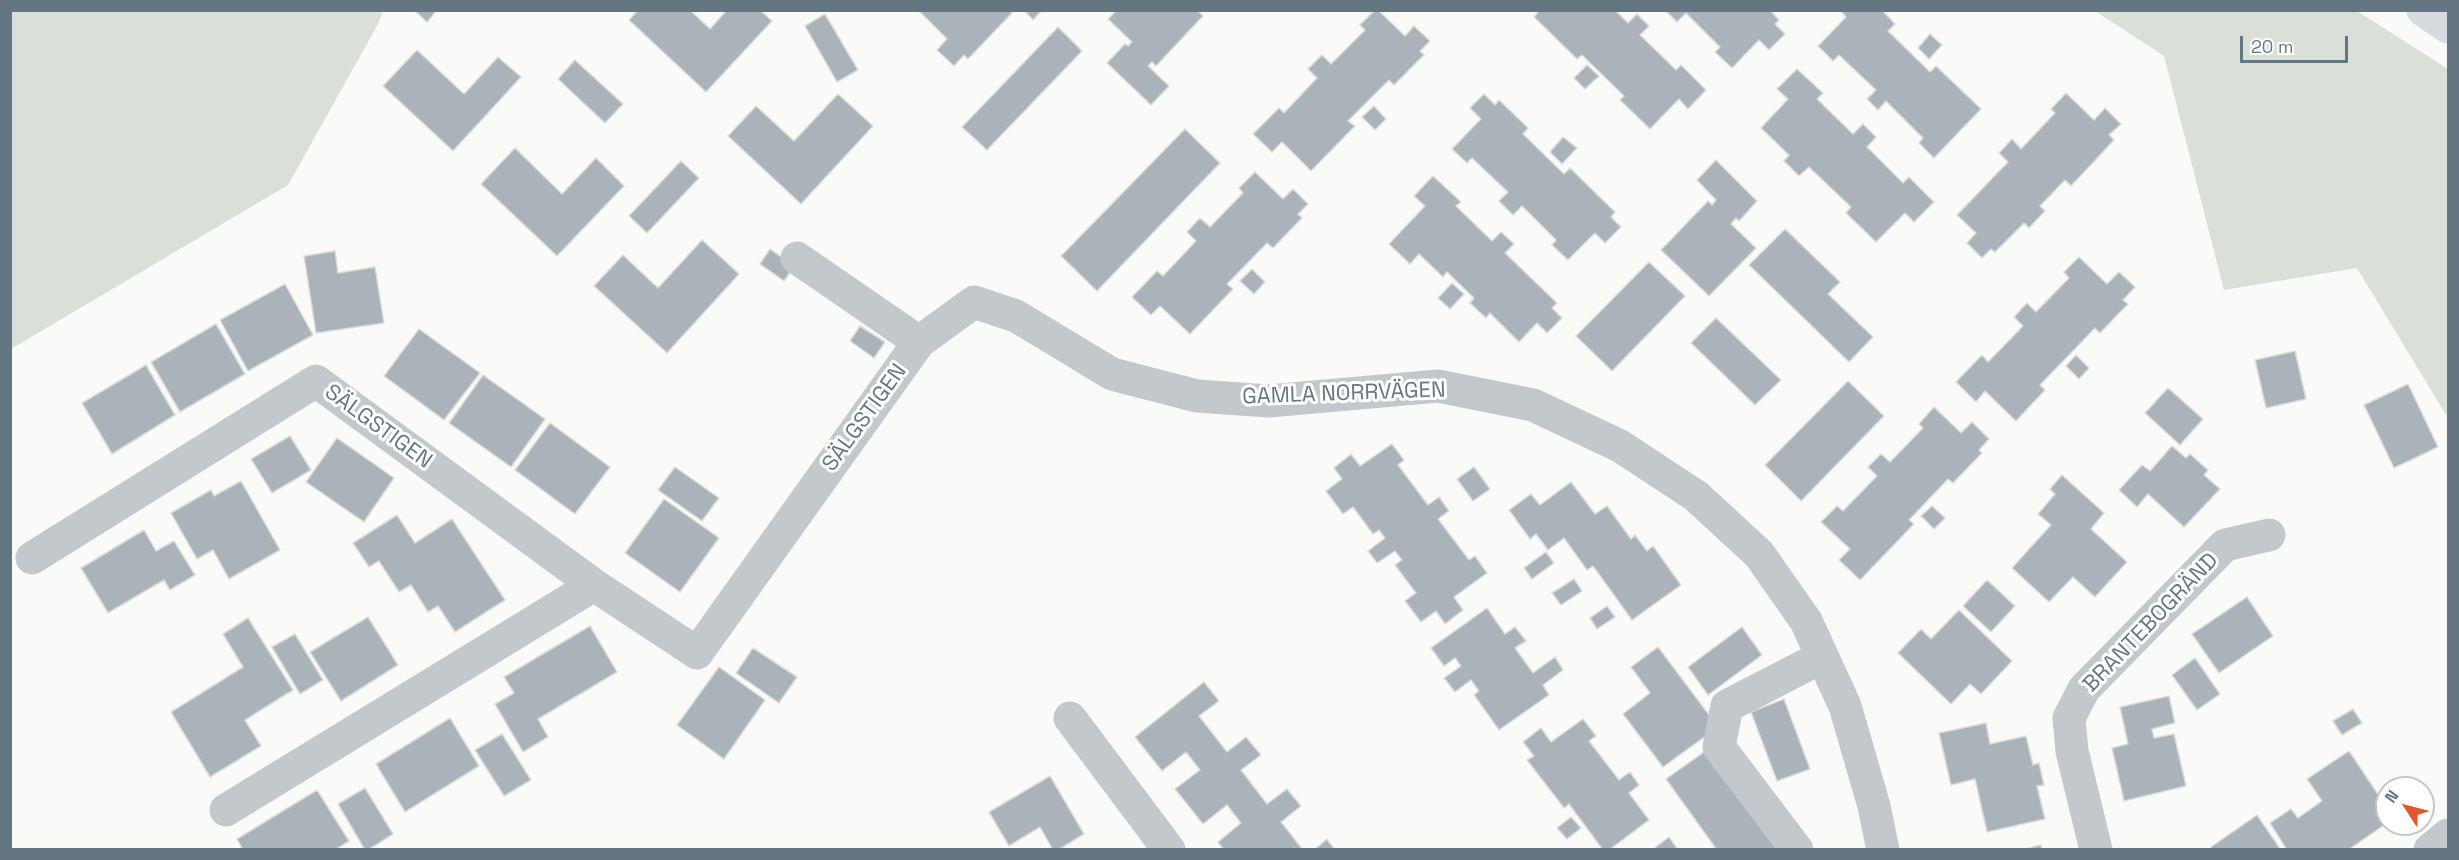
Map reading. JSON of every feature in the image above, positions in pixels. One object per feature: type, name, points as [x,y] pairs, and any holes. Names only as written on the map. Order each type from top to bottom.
[{"type":"highway","points":[[2423,10],[2448,27]]},
{"type":"street","points":[[797,258],[919,342]]},
{"type":"street","name":"SÄLGSTIGEN","points":[[32,558],[316,381],[594,585],[697,653],[919,342],[974,302]]},
{"type":"street","name":"GAMLA NORRVÄGEN","points":[[974,302],[1016,316],[1112,374],[1197,396],[1269,401],[1438,386],[1533,405],[1620,446],[1696,496],[1759,554],[1806,621],[1845,706],[1874,806],[1883,849]]},
{"type":"street","name":"BRANTEBOGRÄND","points":[[2096,849],[2072,751],[2069,718],[2084,689],[2225,545],[2269,535]]},
{"type":"street","points":[[226,810],[594,585]]},
{"type":"street","points":[[1797,849],[1719,747],[1727,706],[1822,657]]},
{"type":"street","points":[[1070,718],[1169,849]]},
{"type":"street","points":[[2430,849],[2448,835]]},
{"type":"shaded area","points":[[10,11],[383,11],[378,24],[288,185],[11,349]]},
{"type":"shaded area","points":[[2095,11],[2357,11],[2448,69],[2448,418],[2357,268],[2224,290],[2164,56]]},
{"type":"building","points":[[414,10],[437,10],[427,22]]},
{"type":"building","points":[[638,10],[690,10],[710,29],[727,10],[760,10],[772,21],[706,92],[629,20]]},
{"type":"building","points":[[921,10],[1010,10],[1012,13],[968,59],[964,55],[954,66],[937,50],[947,39],[920,12]]},
{"type":"building","points":[[1024,10],[1042,10],[1033,20]]},
{"type":"building","points":[[1117,10],[1197,10],[1203,16],[1156,66],[1152,62],[1148,66],[1169,86],[1151,105],[1107,63],[1125,44],[1128,46],[1132,42],[1108,19]]},
{"type":"building","points":[[1375,10],[1378,10],[1405,36],[1414,26],[1430,41],[1420,51],[1424,55],[1394,85],[1389,80],[1348,121],[1355,126],[1311,171],[1282,142],[1272,152],[1253,134],[1279,108],[1284,113],[1317,78],[1308,69],[1322,55],[1331,64],[1365,30],[1360,25]]},
{"type":"building","points":[[1540,10],[1615,10],[1628,23],[1637,14],[1649,26],[1640,35],[1676,70],[1681,65],[1706,90],[1688,109],[1679,99],[1650,129],[1620,100],[1624,96],[1582,55],[1577,59],[1534,17]]},
{"type":"building","points":[[1665,10],[1770,10],[1779,20],[1775,24],[1785,34],[1769,50],[1759,40],[1732,68],[1715,52],[1720,47],[1686,13],[1677,22]]},
{"type":"building","points":[[1840,10],[1882,10],[1895,24],[1888,31],[1930,72],[1936,66],[1981,109],[1934,158],[1919,143],[1923,138],[1886,101],[1878,110],[1867,99],[1876,90],[1839,55],[1833,61],[1818,46],[1846,17]]},
{"type":"building","points":[[825,14],[858,70],[837,82],[805,26]]},
{"type":"building","points":[[1058,27],[1082,51],[987,150],[962,127]]},
{"type":"building","points":[[1930,34],[1942,45],[1929,59],[1918,48]]},
{"type":"building","points":[[417,50],[464,94],[498,57],[521,77],[453,151],[383,86]]},
{"type":"building","points":[[575,60],[623,104],[605,123],[558,79]]},
{"type":"building","points":[[1587,65],[1599,76],[1585,89],[1574,78]]},
{"type":"building","points":[[1797,69],[1823,93],[1817,99],[1853,134],[1863,124],[1876,137],[1867,147],[1903,183],[1909,177],[1934,202],[1914,222],[1905,213],[1876,242],[1846,213],[1851,207],[1809,167],[1799,176],[1784,161],[1789,155],[1761,128],[1788,99],[1777,89]]},
{"type":"building","points":[[2066,93],[2094,120],[2105,108],[2121,124],[2109,135],[2114,140],[2071,186],[2065,180],[2040,206],[2045,211],[2029,228],[2024,223],[1995,252],[1991,249],[1982,258],[1967,243],[1976,233],[1957,215],[2008,162],[1999,153],[2012,139],[2021,149],[2055,113],[2051,109]]},
{"type":"building","points":[[838,94],[873,126],[801,204],[728,136],[756,106],[794,141]]},
{"type":"building","points":[[1484,94],[1495,105],[1499,100],[1528,128],[1523,134],[1564,174],[1570,168],[1615,212],[1611,217],[1621,227],[1605,243],[1595,233],[1568,260],[1552,245],[1556,240],[1522,206],[1513,215],[1499,201],[1508,192],[1472,158],[1467,163],[1452,149],[1481,119],[1470,108]]},
{"type":"building","points":[[1374,106],[1386,119],[1375,130],[1362,117]]},
{"type":"building","points":[[1185,129],[1220,163],[1097,291],[1061,256]]},
{"type":"building","points":[[1563,137],[1577,148],[1562,164],[1550,152]]},
{"type":"building","points":[[515,148],[562,194],[596,158],[624,186],[557,256],[481,184]]},
{"type":"building","points":[[1716,160],[1757,201],[1739,221],[1736,218],[1731,224],[1756,248],[1709,296],[1661,250],[1708,201],[1712,205],[1716,200],[1697,180]]},
{"type":"building","points":[[681,161],[699,178],[647,233],[629,216]]},
{"type":"building","points":[[1255,172],[1283,199],[1293,189],[1308,204],[1298,214],[1302,218],[1273,248],[1267,243],[1227,284],[1233,289],[1190,334],[1160,306],[1151,315],[1132,297],[1157,271],[1163,276],[1196,241],[1187,232],[1200,218],[1210,227],[1243,193],[1239,188]]},
{"type":"building","points":[[1433,176],[1461,202],[1456,206],[1492,241],[1501,232],[1514,244],[1505,253],[1557,303],[1552,308],[1562,318],[1547,333],[1537,323],[1519,342],[1490,313],[1486,318],[1470,303],[1474,298],[1447,272],[1443,277],[1419,254],[1410,264],[1389,244],[1425,206],[1414,196]]},
{"type":"building","points":[[1785,229],[1840,282],[1828,294],[1873,337],[1849,362],[1749,265]]},
{"type":"building","points":[[702,240],[739,274],[667,353],[594,286],[623,255],[658,288]]},
{"type":"building","points":[[770,249],[794,266],[784,281],[760,264]]},
{"type":"building","points":[[335,251],[338,273],[375,267],[384,323],[316,333],[304,256]]},
{"type":"building","points":[[2079,257],[2107,284],[2119,272],[2135,287],[2123,300],[2128,304],[2100,333],[2095,328],[2040,385],[2045,390],[2016,421],[1985,391],[1976,402],[1956,382],[1982,355],[1988,362],[2023,326],[2014,317],[2027,303],[2036,312],[2069,278],[2064,272]]},
{"type":"building","points":[[1649,262],[1685,296],[1612,371],[1576,336]]},
{"type":"building","points":[[1252,269],[1265,282],[1254,294],[1240,281]]},
{"type":"building","points":[[1452,283],[1464,294],[1450,309],[1438,298]]},
{"type":"building","points":[[285,284],[313,335],[248,371],[220,320]]},
{"type":"building","points":[[1716,318],[1781,380],[1755,405],[1691,343]]},
{"type":"building","points":[[216,324],[245,374],[180,412],[151,362]]},
{"type":"building","points":[[860,326],[885,342],[874,358],[850,341]]},
{"type":"building","points":[[419,329],[480,373],[444,420],[384,376]]},
{"type":"building","points":[[2295,351],[2306,399],[2266,408],[2255,360]]},
{"type":"building","points":[[2076,355],[2089,368],[2079,379],[2066,366]]},
{"type":"building","points":[[146,365],[175,415],[112,454],[82,403]]},
{"type":"building","points":[[483,375],[545,419],[511,467],[449,423]]},
{"type":"building","points":[[1848,381],[1884,416],[1801,501],[1765,465]]},
{"type":"building","points":[[2408,384],[2438,447],[2394,468],[2364,405]]},
{"type":"building","points":[[2168,388],[2203,419],[2180,445],[2145,413]]},
{"type":"building","points":[[1934,407],[1961,433],[1972,422],[1989,439],[1979,450],[1982,453],[1953,483],[1948,479],[1909,520],[1914,524],[1860,580],[1839,560],[1850,549],[1821,522],[1837,506],[1843,511],[1877,476],[1868,467],[1881,454],[1890,462],[1923,428],[1919,424]]},
{"type":"building","points":[[550,423],[610,467],[575,514],[515,470]]},
{"type":"building","points":[[290,436],[311,470],[272,493],[251,459]]},
{"type":"building","points":[[337,438],[394,478],[364,522],[306,482]]},
{"type":"building","points":[[1392,444],[1404,460],[1398,465],[1428,505],[1439,497],[1449,511],[1438,519],[1469,560],[1475,556],[1487,573],[1454,597],[1463,610],[1445,624],[1436,611],[1421,622],[1405,601],[1416,593],[1395,565],[1402,560],[1395,551],[1377,563],[1368,551],[1385,538],[1379,530],[1373,534],[1353,507],[1343,514],[1326,491],[1342,479],[1334,468],[1351,454],[1360,466]]},
{"type":"building","points":[[2172,446],[2186,458],[2190,454],[2208,470],[2204,475],[2220,489],[2184,527],[2148,494],[2137,507],[2119,490],[2142,465],[2150,471]]},
{"type":"building","points":[[675,467],[719,498],[702,521],[658,490]]},
{"type":"building","points":[[1474,467],[1490,489],[1473,501],[1457,479]]},
{"type":"building","points":[[2062,475],[2104,513],[2091,529],[2127,562],[2095,597],[2073,577],[2049,602],[2012,568],[2051,525],[2038,514],[2055,494],[2050,489]]},
{"type":"building","points":[[241,481],[280,550],[229,579],[213,550],[197,559],[171,513],[211,490],[214,496]]},
{"type":"building","points":[[1571,482],[1595,514],[1607,506],[1631,539],[1635,535],[1647,551],[1653,546],[1681,585],[1632,620],[1593,566],[1587,570],[1564,538],[1548,550],[1536,534],[1530,539],[1509,510],[1531,494],[1540,505]]},
{"type":"building","points":[[664,499],[719,538],[680,592],[625,553]]},
{"type":"building","points":[[1932,506],[1945,518],[1934,529],[1921,516]]},
{"type":"building","points":[[397,515],[415,543],[452,519],[505,600],[455,632],[438,606],[428,612],[411,585],[399,592],[379,561],[369,567],[353,543]]},
{"type":"building","points":[[144,530],[156,551],[174,541],[195,575],[170,590],[164,580],[108,613],[81,568]]},
{"type":"building","points":[[1546,552],[1554,563],[1532,579],[1524,568]]},
{"type":"building","points":[[1574,579],[1582,591],[1561,605],[1552,593]]},
{"type":"building","points":[[1987,580],[2015,606],[1991,632],[1963,606]]},
{"type":"building","points":[[2247,597],[2273,636],[2219,673],[2192,634]]},
{"type":"building","points":[[1607,606],[1615,617],[1597,629],[1590,618]]},
{"type":"building","points":[[1487,608],[1505,634],[1515,627],[1526,641],[1515,648],[1533,673],[1555,657],[1563,670],[1543,685],[1549,695],[1499,730],[1474,695],[1479,691],[1471,680],[1455,692],[1444,678],[1461,666],[1455,658],[1444,666],[1431,648]]},
{"type":"building","points":[[1959,610],[2012,661],[1981,694],[1970,684],[1951,704],[1898,653],[1921,629],[1931,639]]},
{"type":"building","points":[[368,617],[398,665],[341,701],[310,652]]},
{"type":"building","points":[[248,618],[293,690],[245,720],[261,746],[210,777],[171,712],[243,667],[223,634]]},
{"type":"building","points":[[590,626],[617,672],[538,719],[548,737],[523,752],[495,704],[514,693],[504,677]]},
{"type":"building","points":[[1742,627],[1762,655],[1708,695],[1688,667]]},
{"type":"building","points":[[295,634],[323,680],[300,694],[272,647]]},
{"type":"building","points":[[1658,647],[1718,727],[1663,767],[1623,714],[1650,693],[1631,667]]},
{"type":"building","points":[[753,648],[797,677],[779,703],[736,673]]},
{"type":"building","points":[[2195,658],[2220,694],[2197,710],[2172,675]]},
{"type":"building","points":[[719,667],[765,700],[724,759],[677,725]]},
{"type":"building","points":[[1204,682],[1219,701],[1199,716],[1227,752],[1246,737],[1261,755],[1241,770],[1267,804],[1287,789],[1301,806],[1281,822],[1303,850],[1224,850],[1218,842],[1241,823],[1227,805],[1203,824],[1175,789],[1200,770],[1186,752],[1162,771],[1135,737]]},
{"type":"building","points":[[2169,696],[2175,723],[2152,729],[2154,738],[2174,734],[2186,786],[2124,801],[2112,748],[2128,744],[2120,707]]},
{"type":"building","points":[[1784,699],[1810,769],[1777,781],[1751,712]]},
{"type":"building","points":[[2353,709],[2362,723],[2342,735],[2333,721]]},
{"type":"building","points":[[450,718],[479,766],[405,812],[376,764]]},
{"type":"building","points":[[1583,719],[1596,736],[1589,741],[1619,780],[1630,772],[1639,785],[1629,793],[1649,820],[1609,850],[1603,850],[1569,804],[1564,808],[1527,760],[1534,756],[1523,742],[1541,728],[1551,742]]},
{"type":"building","points":[[1986,723],[1990,744],[2026,736],[2033,765],[2039,763],[2044,785],[2037,786],[2045,819],[1987,832],[1975,779],[1951,785],[1939,733]]},
{"type":"building","points":[[502,734],[531,780],[504,796],[475,750]]},
{"type":"building","points":[[1707,750],[1778,850],[1717,850],[1666,779]]},
{"type":"building","points":[[2349,751],[2375,790],[2375,831],[2348,850],[2287,850],[2270,823],[2291,809],[2298,818],[2322,801],[2307,779]]},
{"type":"building","points":[[1050,776],[1084,834],[1058,850],[1053,850],[1040,827],[1009,846],[989,812]]},
{"type":"building","points":[[365,788],[393,834],[368,850],[365,850],[338,804]]},
{"type":"building","points":[[317,790],[349,841],[335,850],[243,850],[237,839]]},
{"type":"building","points":[[2257,815],[2281,850],[2212,850],[2211,847]]},
{"type":"building","points":[[1571,817],[1581,828],[1567,839],[1557,828]]},
{"type":"building","points":[[1669,837],[1678,850],[1652,850]]},
{"type":"building","points":[[1327,839],[1335,850],[1314,850]]},
{"type":"building","points":[[2041,845],[2042,850],[2022,850]]}]
